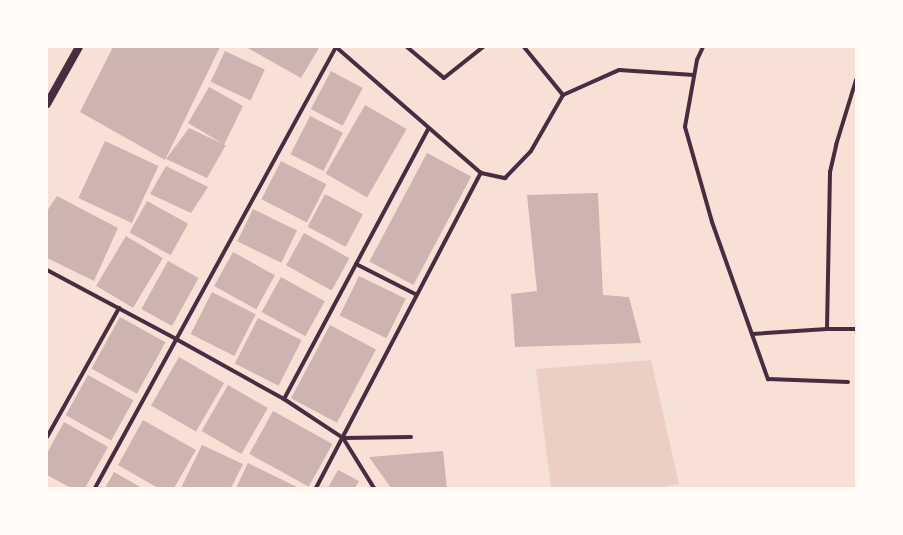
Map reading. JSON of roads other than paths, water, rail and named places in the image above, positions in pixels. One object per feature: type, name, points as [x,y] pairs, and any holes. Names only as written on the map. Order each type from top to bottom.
[{"type":"main road","points":[[47,104],[79,47]]},
{"type":"street","points":[[94,488],[336,47],[481,173],[505,178],[531,151],[563,95],[619,70],[694,76]]},
{"type":"street","points":[[407,47],[444,78],[483,47]]},
{"type":"street","points":[[524,47],[563,95]]},
{"type":"street","points":[[703,47],[697,60],[685,127],[712,222],[768,379],[848,382]]},
{"type":"street","points":[[827,329],[830,172],[836,145],[856,80]]},
{"type":"street","points":[[284,399],[429,128]]},
{"type":"street","points":[[316,488],[481,173]]},
{"type":"street","points":[[356,264],[417,295]]},
{"type":"street","points":[[47,270],[176,338],[284,399],[343,438],[374,488]]},
{"type":"street","points":[[47,437],[119,308]]},
{"type":"street","points":[[752,334],[827,329],[856,329]]},
{"type":"street","points":[[343,438],[411,437]]}]
